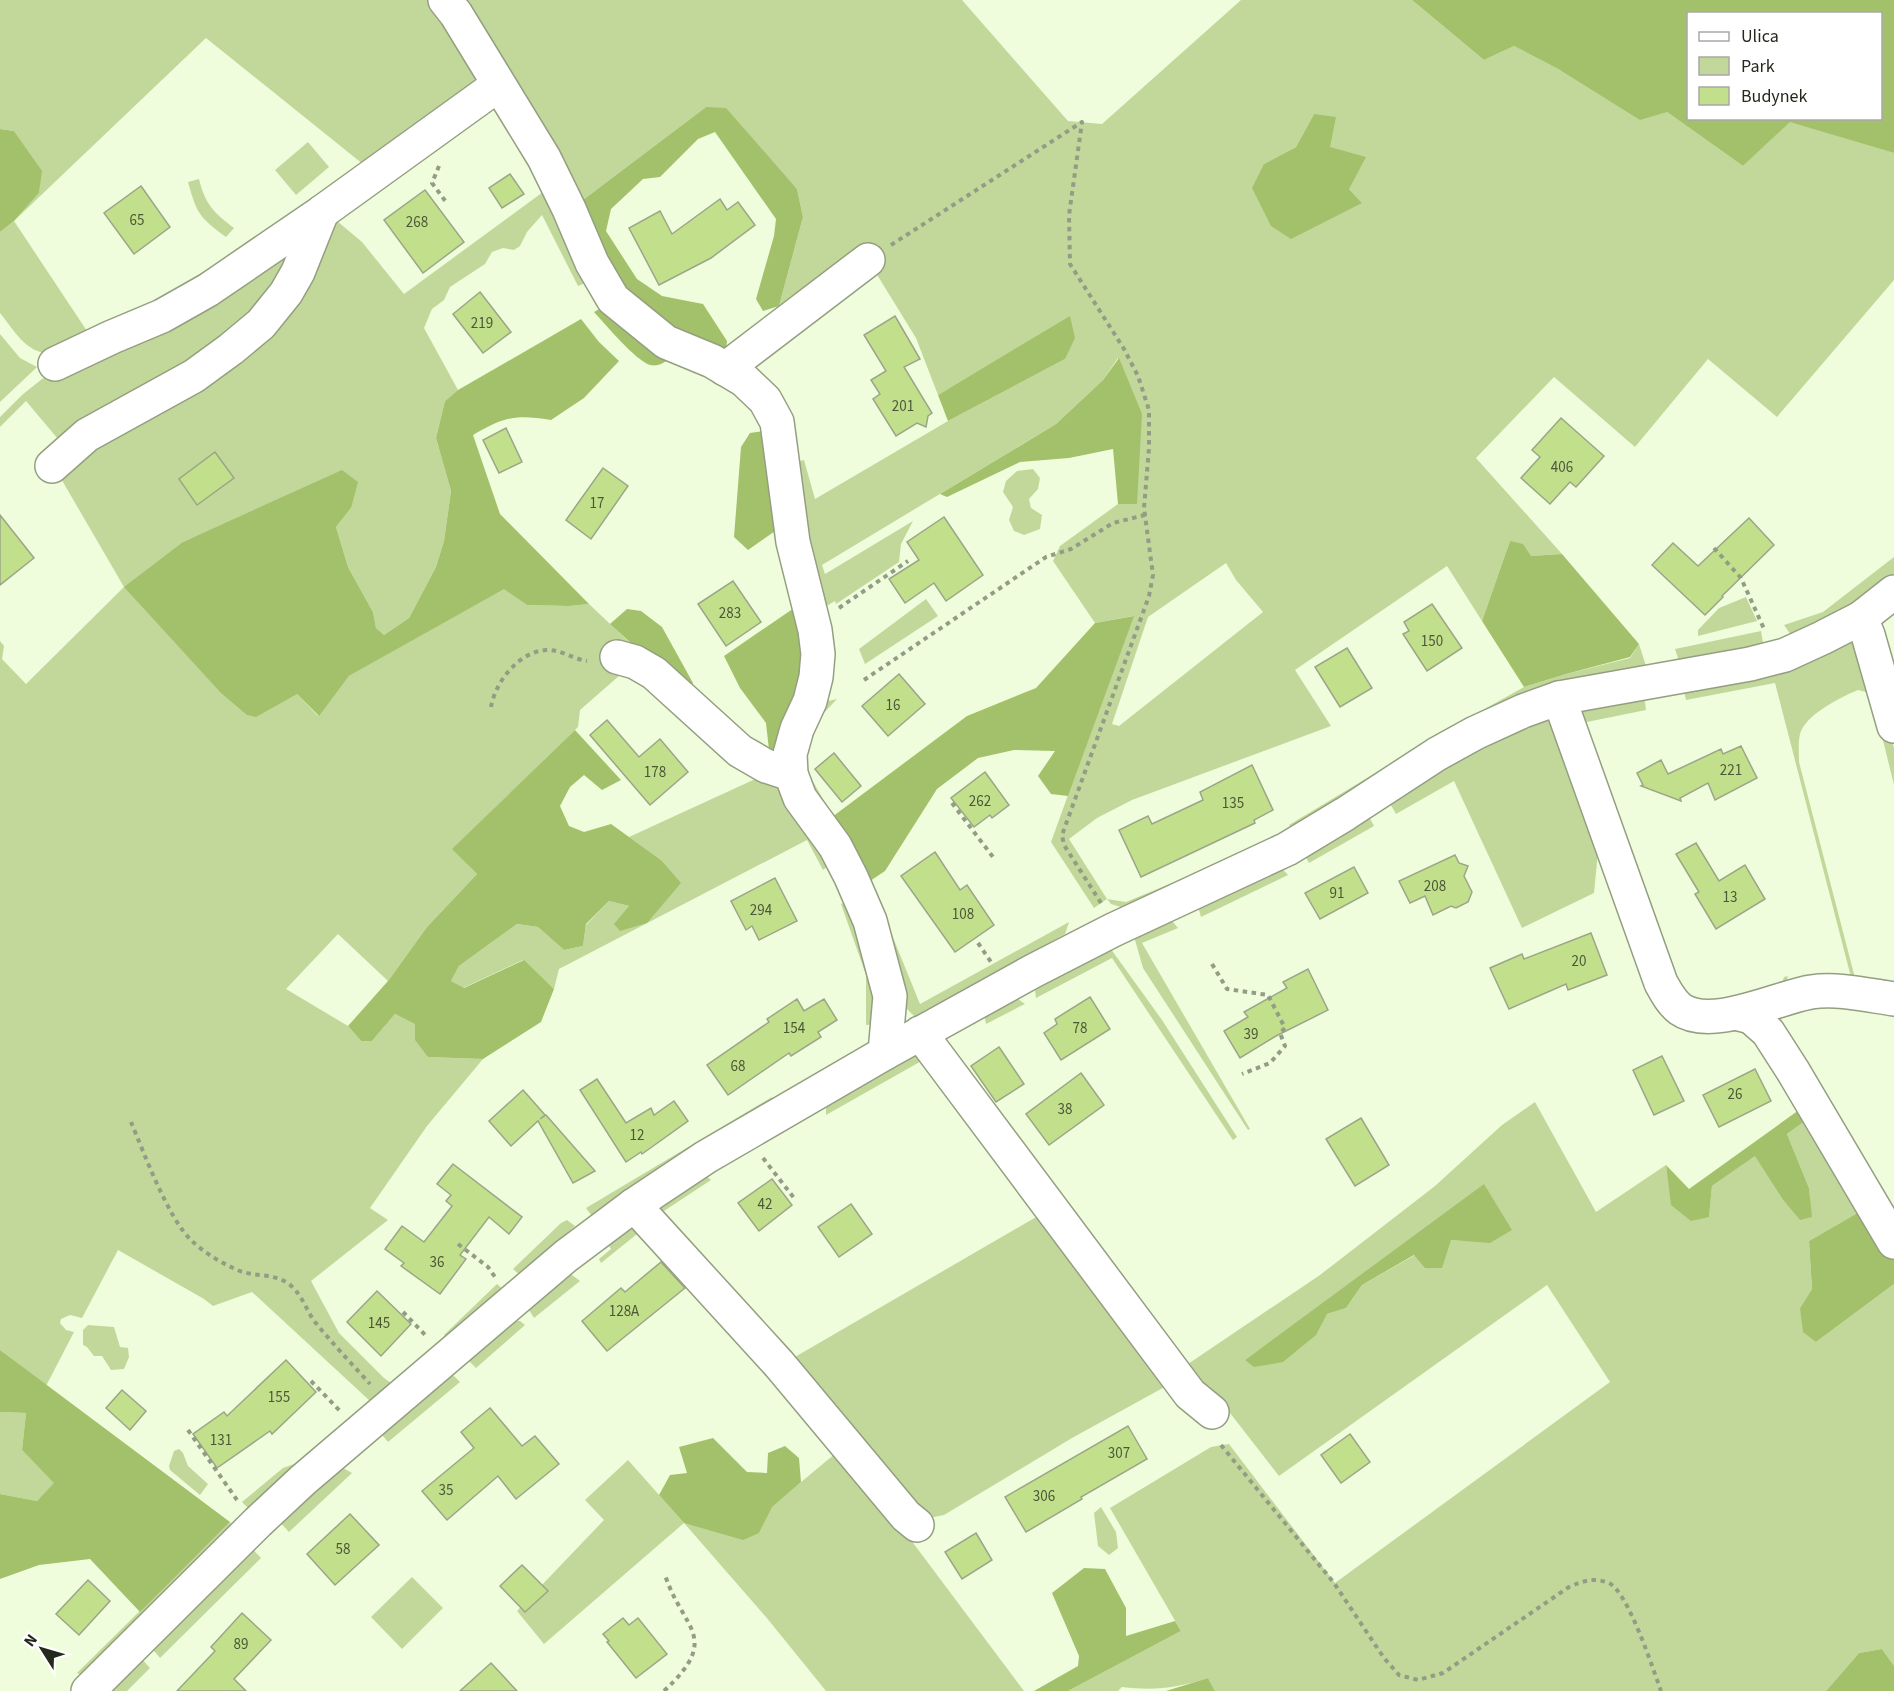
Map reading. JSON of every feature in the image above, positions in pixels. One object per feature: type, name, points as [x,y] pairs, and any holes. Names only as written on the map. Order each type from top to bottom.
[{"type":"street","points":[[445,0],[456,14],[544,158],[592,263],[613,299],[666,342],[744,380],[765,400],[777,422],[794,542],[815,630],[818,654],[816,677],[810,701],[797,729],[790,754],[791,774],[800,798],[835,846],[870,921],[890,996],[885,1053]]},
{"type":"street","points":[[55,364],[162,316],[208,290],[322,212],[498,85]]},
{"type":"street","points":[[52,466],[87,435],[194,376],[261,324],[286,293],[322,212]]},
{"type":"street","points":[[725,369],[868,260]]},
{"type":"street","points":[[88,1691],[258,1522],[390,1407],[566,1256],[634,1205],[706,1157],[920,1033],[1113,930],[1287,849],[1437,754],[1475,733],[1523,711],[1559,698],[1779,657],[1861,618],[1894,592]]},
{"type":"street","points":[[1861,618],[1894,726]]},
{"type":"street","points":[[617,657],[635,662],[654,673],[740,752],[766,766],[791,774]]},
{"type":"street","points":[[1559,698],[1661,982],[1670,998],[1680,1009],[1695,1016],[1736,1013],[1812,992],[1843,992],[1894,999]]},
{"type":"street","points":[[1736,1013],[1751,1017],[1768,1032],[1894,1242]]},
{"type":"street","points":[[920,1033],[1190,1394],[1212,1412]]},
{"type":"street","points":[[634,1205],[779,1364],[906,1516],[917,1525]]},
{"type":"path","points":[[868,260],[1082,122],[1069,215],[1070,264],[1124,349],[1138,376],[1149,410],[1145,515],[1153,575],[1149,596],[1062,835],[1064,845],[1102,903],[1113,930]]},
{"type":"path","points":[[440,164],[432,183],[446,202]]},
{"type":"path","points":[[864,680],[1046,557],[1071,549],[1113,523],[1145,515]]},
{"type":"path","points":[[1714,548],[1742,578],[1765,630]]},
{"type":"path","points":[[838,609],[908,561]]},
{"type":"path","points":[[491,707],[493,694],[500,681],[518,662],[531,654],[546,650],[593,662],[617,657]]},
{"type":"path","points":[[952,803],[993,857]]},
{"type":"path","points":[[978,943],[993,964]]},
{"type":"path","points":[[1212,964],[1227,989],[1268,995],[1285,1028],[1280,1033],[1286,1046],[1270,1063],[1242,1074]]},
{"type":"path","points":[[131,1122],[157,1181],[178,1223],[189,1239],[233,1269],[273,1277],[291,1286],[321,1329],[390,1407]]},
{"type":"path","points":[[757,1150],[794,1198]]},
{"type":"path","points":[[458,1244],[488,1267],[500,1282]]},
{"type":"path","points":[[403,1311],[434,1344]]},
{"type":"path","points":[[311,1381],[340,1412]]},
{"type":"path","points":[[188,1430],[240,1504]]},
{"type":"path","points":[[1221,1445],[1334,1583],[1384,1658],[1399,1675],[1418,1680],[1443,1673],[1569,1587],[1588,1578],[1610,1584],[1621,1595],[1642,1639],[1661,1691]]},
{"type":"path","points":[[664,1691],[680,1677],[693,1656],[696,1637],[688,1619],[671,1593],[665,1575]]},
{"type":"green space","points":[[0,0],[436,0],[467,49],[476,69],[476,76],[466,91],[444,113],[414,138],[341,192],[258,248],[245,251],[236,248],[245,249],[364,165],[206,38],[14,221],[39,193],[41,171],[14,131],[0,129]]},
{"type":"green space","points":[[462,0],[962,0],[1068,121],[1102,124],[1241,0],[1412,0],[1484,60],[1514,46],[1560,70],[1667,112],[1743,166],[1790,121],[1894,153],[1894,280],[1777,417],[1708,359],[1635,447],[1554,377],[1476,458],[1562,554],[1531,556],[1510,541],[1482,621],[1447,566],[1295,670],[1331,726],[1132,800],[1097,818],[1069,839],[1107,899],[1094,908],[1051,842],[1133,616],[1095,623],[1053,561],[1060,546],[1118,504],[1137,504],[1118,358],[1103,380],[1056,424],[822,565],[825,574],[913,521],[901,544],[899,562],[836,604],[835,601],[825,607],[819,605],[796,462],[804,460],[815,499],[948,421],[1065,359],[1070,317],[938,395],[916,338],[863,252],[778,315],[803,217],[797,189],[766,155],[706,107],[575,206]],"holes":[[[1314,114],[1349,189],[1362,203],[1264,164],[1296,147]],[[1226,563],[1236,580],[1263,612],[1119,726],[1112,724],[1148,617]]]},
{"type":"green space","points":[[1412,0],[1894,0],[1894,153],[1790,122],[1743,166],[1667,112],[1640,120],[1560,70],[1514,46],[1484,60]]},
{"type":"green space","points":[[706,107],[726,108],[797,189],[803,217],[779,306],[763,311],[756,299],[774,236],[776,219],[715,132],[698,139],[660,177],[643,179],[611,209],[606,231],[637,279],[662,296],[703,304],[727,341],[726,350],[713,352],[623,296],[575,206]]},
{"type":"green space","points":[[1314,114],[1336,117],[1330,147],[1366,157],[1349,189],[1362,203],[1291,239],[1271,226],[1252,188],[1264,164],[1296,147]]},
{"type":"green space","points":[[0,129],[14,131],[42,171],[39,193],[14,221],[0,232]]},
{"type":"green space","points":[[308,142],[329,167],[296,195],[275,170]]},
{"type":"green space","points":[[199,179],[211,207],[234,228],[226,237],[204,219],[197,208],[188,182]]},
{"type":"green space","points":[[547,189],[587,280],[578,286],[542,215],[527,232],[520,246],[514,250],[503,248],[492,252],[485,264],[450,287],[444,300],[432,309],[424,328],[458,390],[445,401],[436,438],[451,491],[444,541],[436,567],[409,618],[384,635],[376,628],[373,612],[348,567],[336,527],[351,508],[248,514],[183,542],[297,694],[318,716],[349,676],[504,588],[527,605],[589,604],[643,655],[580,710],[578,727],[453,849],[477,874],[427,927],[388,981],[338,934],[286,989],[348,1026],[361,1041],[372,1041],[395,1014],[416,1024],[428,1057],[483,1059],[427,1126],[370,1208],[388,1220],[311,1281],[339,1333],[384,1378],[391,1383],[403,1372],[403,1379],[351,1421],[349,1419],[370,1401],[252,1292],[213,1306],[118,1250],[82,1318],[70,1315],[61,1319],[60,1323],[66,1330],[74,1332],[46,1386],[0,1350],[0,641],[4,646],[2,659],[26,684],[124,587],[56,470],[187,388],[331,216],[362,242],[404,294]]},
{"type":"green space","points":[[14,221],[93,340],[222,260],[222,269],[219,275],[156,312],[63,354],[41,352],[19,338],[0,313],[0,232]]},
{"type":"green space","points":[[296,240],[265,311],[63,445],[26,401],[0,427],[0,417],[42,379]]},
{"type":"green space","points":[[601,308],[672,357],[662,364],[650,365],[644,362],[621,342],[594,312]]},
{"type":"green space","points":[[1070,316],[1075,338],[1065,359],[948,421],[938,395]]},
{"type":"green space","points":[[581,319],[599,342],[619,361],[584,398],[551,420],[528,417],[510,418],[473,435],[500,514],[589,604],[527,605],[504,589],[349,676],[319,716],[297,694],[256,717],[247,715],[221,693],[124,587],[183,542],[342,470],[358,482],[351,508],[336,527],[348,567],[373,612],[376,628],[384,635],[409,618],[436,567],[444,541],[451,491],[436,438],[445,401],[458,390]]},
{"type":"green space","points":[[0,334],[20,358],[37,367],[0,402]]},
{"type":"green space","points":[[1119,358],[1142,414],[1137,504],[1118,504],[1113,449],[1069,458],[1020,462],[947,497],[940,494],[1056,424],[1103,380]]},
{"type":"green space","points":[[764,431],[778,529],[748,550],[734,537],[741,447],[750,433]]},
{"type":"green space","points":[[1033,469],[1040,478],[1038,489],[1029,499],[1031,508],[1042,515],[1040,529],[1024,535],[1014,531],[1009,520],[1013,507],[1003,492],[1006,481],[1017,471]]},
{"type":"green space","points":[[1510,541],[1523,544],[1531,556],[1562,554],[1639,644],[1630,657],[1524,687],[1482,621]]},
{"type":"green space","points":[[1894,557],[1894,577],[1858,605],[1793,638],[1784,625],[1823,612]]},
{"type":"green space","points":[[1746,597],[1757,621],[1698,636],[1698,630],[1719,608]]},
{"type":"green space","points":[[926,599],[938,616],[865,664],[859,649]]},
{"type":"green space","points":[[797,606],[807,665],[782,749],[769,750],[766,723],[740,688],[724,656]]},
{"type":"green space","points":[[627,609],[641,611],[662,627],[693,683],[687,694],[610,624]]},
{"type":"green space","points":[[1134,616],[1068,796],[1051,794],[1038,776],[1055,751],[1014,750],[978,758],[937,789],[885,871],[870,881],[828,820],[967,716],[1036,688],[1095,623]]},
{"type":"green space","points":[[1761,631],[1764,648],[1680,664],[1675,649]]},
{"type":"green space","points":[[1852,638],[1861,642],[1866,649],[1875,675],[1894,748],[1894,785],[1875,708],[1866,692],[1858,690],[1833,702],[1803,727],[1800,734],[1799,762],[1855,978],[1859,982],[1894,989],[1894,993],[1854,987],[1810,987],[1803,973],[1810,982],[1852,981],[1775,683],[1686,700],[1683,687],[1776,670],[1805,660]]},
{"type":"green space","points":[[1639,644],[1647,669],[1463,721],[1524,687],[1630,658]]},
{"type":"green space","points":[[1644,694],[1646,710],[1582,723],[1634,855],[1684,995],[1695,1006],[1713,1009],[1780,990],[1784,977],[1788,976],[1784,993],[1728,1010],[1701,1009],[1688,1003],[1676,994],[1575,722],[1575,711],[1580,706]]},
{"type":"green space","points":[[837,699],[821,716],[807,752],[807,771],[870,881],[920,1004],[1069,922],[1065,934],[921,1016],[915,1017],[907,1009],[883,937],[801,775],[808,727],[824,702]]},
{"type":"green space","points":[[1547,715],[1598,852],[1594,893],[1522,928],[1454,781],[1396,814],[1388,800],[1424,777]]},
{"type":"green space","points":[[575,730],[621,780],[602,790],[584,775],[570,787],[560,806],[569,826],[584,832],[611,824],[661,860],[681,883],[647,923],[620,931],[614,924],[629,906],[609,901],[586,924],[583,946],[564,950],[538,927],[517,924],[459,966],[451,981],[464,988],[524,960],[554,989],[541,1022],[483,1059],[428,1057],[415,1040],[415,1024],[395,1014],[372,1041],[361,1041],[348,1026],[388,981],[427,927],[477,874],[452,849]]},
{"type":"green space","points":[[1445,731],[1445,736],[1293,829],[1289,825]]},
{"type":"green space","points":[[766,774],[781,783],[828,866],[823,870],[807,840],[559,969],[554,989],[523,960],[463,988],[451,981],[459,966],[517,924],[538,927],[564,950],[583,946],[586,925],[609,901],[629,906],[620,931],[661,860],[629,837]]},
{"type":"green space","points":[[1367,813],[1374,826],[1309,863],[1303,852]]},
{"type":"green space","points":[[1244,853],[1127,909],[1111,904],[1107,899],[1126,902]]},
{"type":"green space","points":[[1279,865],[1288,875],[1201,917],[1197,902]]},
{"type":"green space","points":[[852,898],[870,950],[878,1024],[866,1025],[866,975],[841,904]]},
{"type":"green space","points":[[1168,916],[1178,928],[1142,943],[1250,1129],[1248,1130],[1143,968],[1133,933]]},
{"type":"green space","points":[[1108,945],[1162,1020],[1237,1137],[1233,1140],[1112,958],[1036,998],[1035,991],[1044,979]]},
{"type":"green space","points":[[1018,999],[1025,1004],[986,1024],[984,1014]]},
{"type":"green space","points":[[912,1051],[925,1059],[826,1115],[826,1103]]},
{"type":"green space","points":[[772,1097],[773,1101],[591,1215],[586,1208]]},
{"type":"green space","points":[[1535,1102],[1596,1212],[1666,1165],[1672,1205],[1709,1216],[1712,1186],[1756,1155],[1783,1200],[1800,1219],[1811,1217],[1809,1188],[1787,1134],[1812,1116],[1866,1208],[1809,1241],[1812,1289],[1800,1308],[1816,1342],[1894,1284],[1894,1666],[1882,1649],[1859,1653],[1826,1691],[1215,1691],[1208,1678],[1165,1688],[1122,1687],[1118,1691],[1068,1691],[1181,1631],[1110,1508],[1211,1447],[1229,1444],[1335,1583],[1610,1382],[1547,1285],[1279,1476],[1209,1386],[1199,1394],[1179,1370],[1320,1275],[1435,1186],[1502,1125]],"holes":[[[1485,1185],[1490,1242],[1450,1240],[1415,1255],[1362,1285],[1346,1308],[1327,1314],[1245,1360]]]},
{"type":"green space","points":[[1806,1105],[1812,1116],[1787,1134],[1809,1188],[1812,1217],[1800,1220],[1783,1200],[1755,1156],[1712,1186],[1709,1217],[1691,1221],[1671,1205],[1666,1165],[1689,1189]]},
{"type":"green space","points":[[703,1173],[711,1180],[664,1211],[655,1205]]},
{"type":"green space","points":[[1484,1184],[1512,1230],[1490,1243],[1451,1240],[1442,1268],[1425,1268],[1414,1255],[1362,1285],[1346,1308],[1327,1314],[1316,1335],[1283,1362],[1254,1367],[1245,1360]]},
{"type":"green space","points":[[1866,1208],[1894,1250],[1894,1284],[1816,1342],[1803,1332],[1800,1308],[1812,1289],[1809,1241]]},
{"type":"green space","points":[[1043,1213],[1170,1384],[1072,1438],[944,1515],[920,1520],[788,1361]]},
{"type":"green space","points":[[567,1220],[575,1226],[520,1275],[513,1269],[561,1223]]},
{"type":"green space","points":[[634,1220],[642,1230],[601,1263],[599,1259],[611,1249],[606,1241]]},
{"type":"green space","points":[[568,1272],[580,1281],[534,1318],[529,1310],[532,1300]]},
{"type":"green space","points":[[497,1284],[504,1290],[448,1339],[444,1335]]},
{"type":"green space","points":[[508,1320],[520,1321],[525,1325],[476,1368],[464,1356]]},
{"type":"green space","points":[[88,1325],[114,1327],[120,1347],[128,1348],[129,1357],[124,1369],[111,1370],[102,1356],[94,1356],[83,1345],[83,1330]]},
{"type":"green space","points":[[0,1350],[230,1522],[140,1612],[90,1559],[39,1565],[0,1579],[0,1494],[37,1501],[54,1483],[22,1450],[26,1413],[0,1412]]},
{"type":"green space","points":[[452,1374],[460,1382],[388,1442],[377,1429]]},
{"type":"green space","points":[[0,1412],[26,1413],[22,1450],[55,1483],[37,1501],[0,1494]]},
{"type":"green space","points":[[334,1431],[336,1437],[252,1512],[242,1502],[283,1468],[294,1464]]},
{"type":"green space","points":[[713,1438],[747,1472],[767,1473],[768,1453],[785,1446],[799,1458],[801,1482],[772,1507],[759,1533],[743,1540],[684,1523],[659,1495],[670,1475],[687,1473],[679,1447]]},
{"type":"green space","points":[[842,1448],[1024,1691],[826,1691],[766,1617],[684,1523],[759,1533],[771,1507]]},
{"type":"green space","points":[[179,1449],[188,1466],[208,1484],[200,1495],[170,1470],[169,1466],[174,1451]]},
{"type":"green space","points":[[628,1460],[684,1523],[544,1644],[517,1611],[604,1520],[585,1500]]},
{"type":"green space","points":[[338,1465],[352,1473],[289,1532],[277,1519]]},
{"type":"green space","points":[[1101,1507],[1116,1532],[1118,1548],[1109,1555],[1098,1546],[1094,1513]]},
{"type":"green space","points":[[230,1522],[234,1529],[86,1678],[77,1673]]},
{"type":"green space","points":[[249,1545],[261,1558],[160,1658],[150,1646]]},
{"type":"green space","points":[[1084,1568],[1105,1569],[1126,1608],[1126,1636],[1175,1621],[1181,1631],[1068,1691],[1034,1691],[1078,1666],[1079,1656],[1052,1593]]},
{"type":"green space","points":[[412,1577],[443,1608],[402,1649],[371,1617]]},
{"type":"green space","points":[[1882,1649],[1894,1666],[1894,1691],[1826,1691],[1859,1653]]},
{"type":"green space","points":[[140,1657],[150,1668],[127,1691],[105,1691]]},
{"type":"green space","points":[[1208,1678],[1215,1691],[1166,1691]]},
{"type":"building","points":[[510,174],[524,194],[502,208],[489,188]]},
{"type":"building","points":[[141,186],[170,227],[134,254],[104,213]]},
{"type":"building","points":[[425,190],[464,242],[423,273],[384,220]]},
{"type":"building","points":[[720,199],[727,210],[738,202],[755,225],[711,258],[659,285],[629,228],[660,211],[672,234]]},
{"type":"building","points":[[480,292],[511,332],[483,353],[453,314]]},
{"type":"building","points":[[895,316],[920,359],[904,367],[932,413],[928,416],[926,427],[917,423],[896,436],[873,399],[880,394],[871,380],[886,371],[864,335]]},
{"type":"building","points":[[1561,418],[1604,456],[1576,487],[1570,482],[1550,504],[1521,478],[1540,457],[1532,450]]},
{"type":"building","points":[[506,428],[522,462],[499,473],[483,440]]},
{"type":"building","points":[[215,452],[234,478],[197,505],[179,479]]},
{"type":"building","points":[[603,468],[628,486],[591,539],[566,520]]},
{"type":"building","points":[[0,515],[34,558],[0,585]]},
{"type":"building","points":[[944,517],[983,575],[946,601],[934,583],[905,603],[889,579],[919,560],[907,542]]},
{"type":"building","points":[[1749,518],[1774,545],[1705,615],[1652,565],[1673,543],[1698,566]]},
{"type":"building","points":[[733,581],[761,622],[726,646],[698,604]]},
{"type":"building","points":[[1432,604],[1462,648],[1427,671],[1403,634],[1409,631],[1404,622]]},
{"type":"building","points":[[1347,648],[1372,688],[1340,707],[1315,667]]},
{"type":"building","points":[[899,674],[925,704],[888,736],[862,706]]},
{"type":"building","points":[[607,720],[639,757],[660,739],[688,772],[650,805],[590,735]]},
{"type":"building","points":[[1741,746],[1757,778],[1715,800],[1708,783],[1680,798],[1681,801],[1641,786],[1643,785],[1637,773],[1661,760],[1668,774],[1721,749],[1723,754]]},
{"type":"building","points":[[834,753],[861,786],[842,802],[815,769]]},
{"type":"building","points":[[1252,765],[1273,810],[1254,820],[1255,823],[1141,877],[1119,830],[1148,816],[1152,824],[1203,800],[1200,792]]},
{"type":"building","points":[[985,772],[1009,805],[992,818],[990,815],[974,827],[951,798]]},
{"type":"building","points":[[1696,843],[1719,881],[1745,865],[1765,899],[1716,929],[1695,894],[1699,892],[1676,854]]},
{"type":"building","points":[[935,852],[960,890],[967,885],[994,925],[955,952],[901,876]]},
{"type":"building","points":[[1455,855],[1459,863],[1468,866],[1464,876],[1472,892],[1468,902],[1456,908],[1451,906],[1433,915],[1425,896],[1410,903],[1399,881]]},
{"type":"building","points":[[1354,867],[1368,893],[1320,919],[1305,893]]},
{"type":"building","points":[[775,878],[797,921],[759,940],[752,926],[746,930],[731,901]]},
{"type":"building","points":[[1591,933],[1607,975],[1568,990],[1566,984],[1509,1009],[1490,968],[1522,954],[1524,959]]},
{"type":"building","points":[[1308,969],[1328,1010],[1276,1036],[1240,1058],[1224,1031],[1248,1017],[1244,1012],[1287,988],[1283,982]]},
{"type":"building","points":[[1090,997],[1110,1029],[1061,1060],[1044,1033],[1057,1024],[1055,1019]]},
{"type":"building","points":[[797,999],[804,1011],[824,999],[837,1020],[818,1032],[821,1037],[791,1056],[789,1053],[728,1095],[707,1065],[769,1022],[767,1019]]},
{"type":"building","points":[[999,1047],[1024,1084],[996,1102],[971,1066]]},
{"type":"building","points":[[1662,1056],[1684,1101],[1654,1115],[1633,1070]]},
{"type":"building","points":[[1755,1069],[1771,1101],[1719,1127],[1703,1095]]},
{"type":"building","points":[[1081,1073],[1104,1105],[1049,1145],[1026,1114]]},
{"type":"building","points":[[597,1079],[626,1123],[651,1108],[654,1115],[674,1101],[688,1121],[642,1154],[641,1152],[626,1162],[580,1090]]},
{"type":"building","points":[[523,1090],[545,1115],[540,1119],[546,1115],[595,1171],[573,1183],[538,1121],[511,1146],[489,1121]]},
{"type":"building","points":[[1361,1118],[1389,1165],[1355,1186],[1326,1139]]},
{"type":"building","points":[[453,1164],[522,1217],[509,1234],[489,1217],[460,1255],[466,1259],[440,1294],[401,1266],[404,1263],[385,1249],[402,1226],[424,1242],[452,1206],[446,1201],[451,1195],[437,1184]]},
{"type":"building","points":[[772,1179],[792,1205],[759,1231],[738,1203]]},
{"type":"building","points":[[851,1204],[872,1234],[839,1257],[818,1227]]},
{"type":"building","points":[[661,1262],[685,1288],[607,1351],[582,1321],[621,1288],[625,1292]]},
{"type":"building","points":[[377,1291],[411,1324],[381,1356],[347,1322]]},
{"type":"building","points":[[286,1360],[316,1392],[272,1434],[270,1431],[217,1468],[193,1434],[224,1412],[227,1416]]},
{"type":"building","points":[[122,1390],[146,1411],[130,1430],[106,1408]]},
{"type":"building","points":[[490,1408],[522,1446],[535,1436],[559,1464],[516,1499],[498,1476],[447,1520],[422,1491],[474,1448],[461,1432]]},
{"type":"building","points":[[1128,1426],[1147,1459],[1026,1532],[1005,1497]]},
{"type":"building","points":[[1350,1434],[1370,1462],[1341,1483],[1321,1455]]},
{"type":"building","points":[[350,1514],[379,1545],[335,1585],[307,1554]]},
{"type":"building","points":[[976,1533],[992,1560],[962,1579],[945,1552]]},
{"type":"building","points":[[522,1565],[548,1591],[525,1612],[500,1586]]},
{"type":"building","points":[[88,1580],[110,1601],[79,1635],[56,1614]]},
{"type":"building","points":[[242,1613],[271,1640],[234,1679],[246,1691],[177,1691],[215,1651],[211,1647]]},
{"type":"building","points":[[623,1618],[629,1625],[638,1618],[667,1654],[636,1678],[603,1634]]},
{"type":"building","points":[[491,1663],[517,1691],[460,1691]]}]
